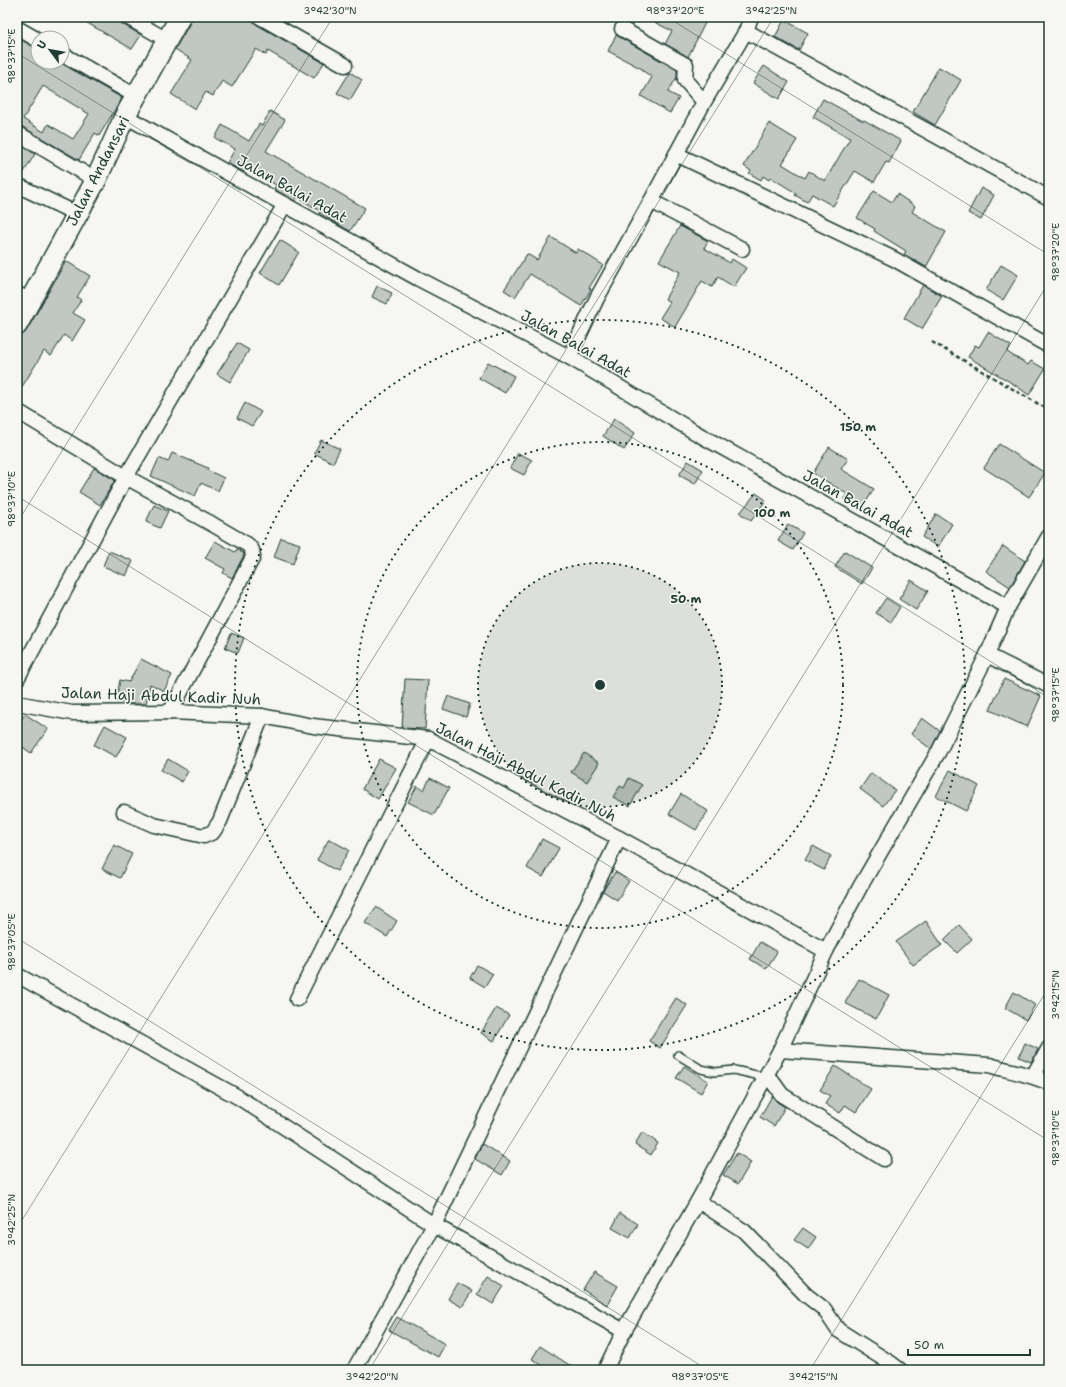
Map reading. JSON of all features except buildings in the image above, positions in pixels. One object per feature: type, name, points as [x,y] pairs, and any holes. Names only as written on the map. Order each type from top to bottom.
[{"type":"street","points":[[127,17],[167,40]]},
{"type":"street","name":"Jalan Andansari","points":[[17,325],[24,298],[77,214],[96,180],[125,116],[180,17]]},
{"type":"street","points":[[260,17],[345,65]]},
{"type":"street","points":[[569,357],[596,298],[651,201],[704,102],[746,30],[751,17]]},
{"type":"street","points":[[17,28],[30,35]]},
{"type":"street","points":[[622,29],[686,65],[684,76],[685,80],[704,102]]},
{"type":"street","points":[[746,30],[1049,198]]},
{"type":"street","points":[[70,59],[136,96]]},
{"type":"street","name":"Jalan Balai Adat","points":[[125,116],[417,278],[569,357],[698,434],[1008,607]]},
{"type":"street","points":[[17,133],[96,180]]},
{"type":"street","points":[[676,154],[894,259],[1049,346]]},
{"type":"street","points":[[17,185],[77,214]]},
{"type":"street","points":[[651,201],[742,249]]},
{"type":"street","points":[[17,679],[126,477],[284,204]]},
{"type":"street","points":[[17,411],[126,477],[212,524],[252,550],[253,557],[170,712]]},
{"type":"street","points":[[605,1370],[624,1331],[698,1201],[780,1050],[826,951],[860,887],[939,751],[987,655],[1008,607],[1047,545]]},
{"type":"street","points":[[987,655],[1049,686]]},
{"type":"street","name":"Jalan Haji Abdul Kadir Nuh","points":[[17,703],[72,713],[170,712],[262,716],[313,726],[428,739],[619,838],[826,951]]},
{"type":"street","points":[[124,812],[154,825],[204,836],[213,832],[220,821],[262,716]]},
{"type":"street","points":[[297,999],[428,739]]},
{"type":"street","points":[[354,1370],[434,1225],[619,838]]},
{"type":"street","points":[[17,975],[238,1097],[434,1225],[624,1331]]},
{"type":"street","points":[[1033,1076],[1049,1048]]},
{"type":"street","points":[[780,1050],[989,1065],[1016,1073],[1033,1076],[1049,1083]]},
{"type":"street","points":[[765,1077],[772,1081],[782,1095],[884,1158]]},
{"type":"street","points":[[698,1201],[744,1230],[806,1295],[824,1309],[838,1330],[900,1370]]},
{"type":"lane","points":[[678,1055],[701,1069],[715,1072],[734,1070],[765,1077]]},
{"type":"path","points":[[932,342],[1049,410]]}]
